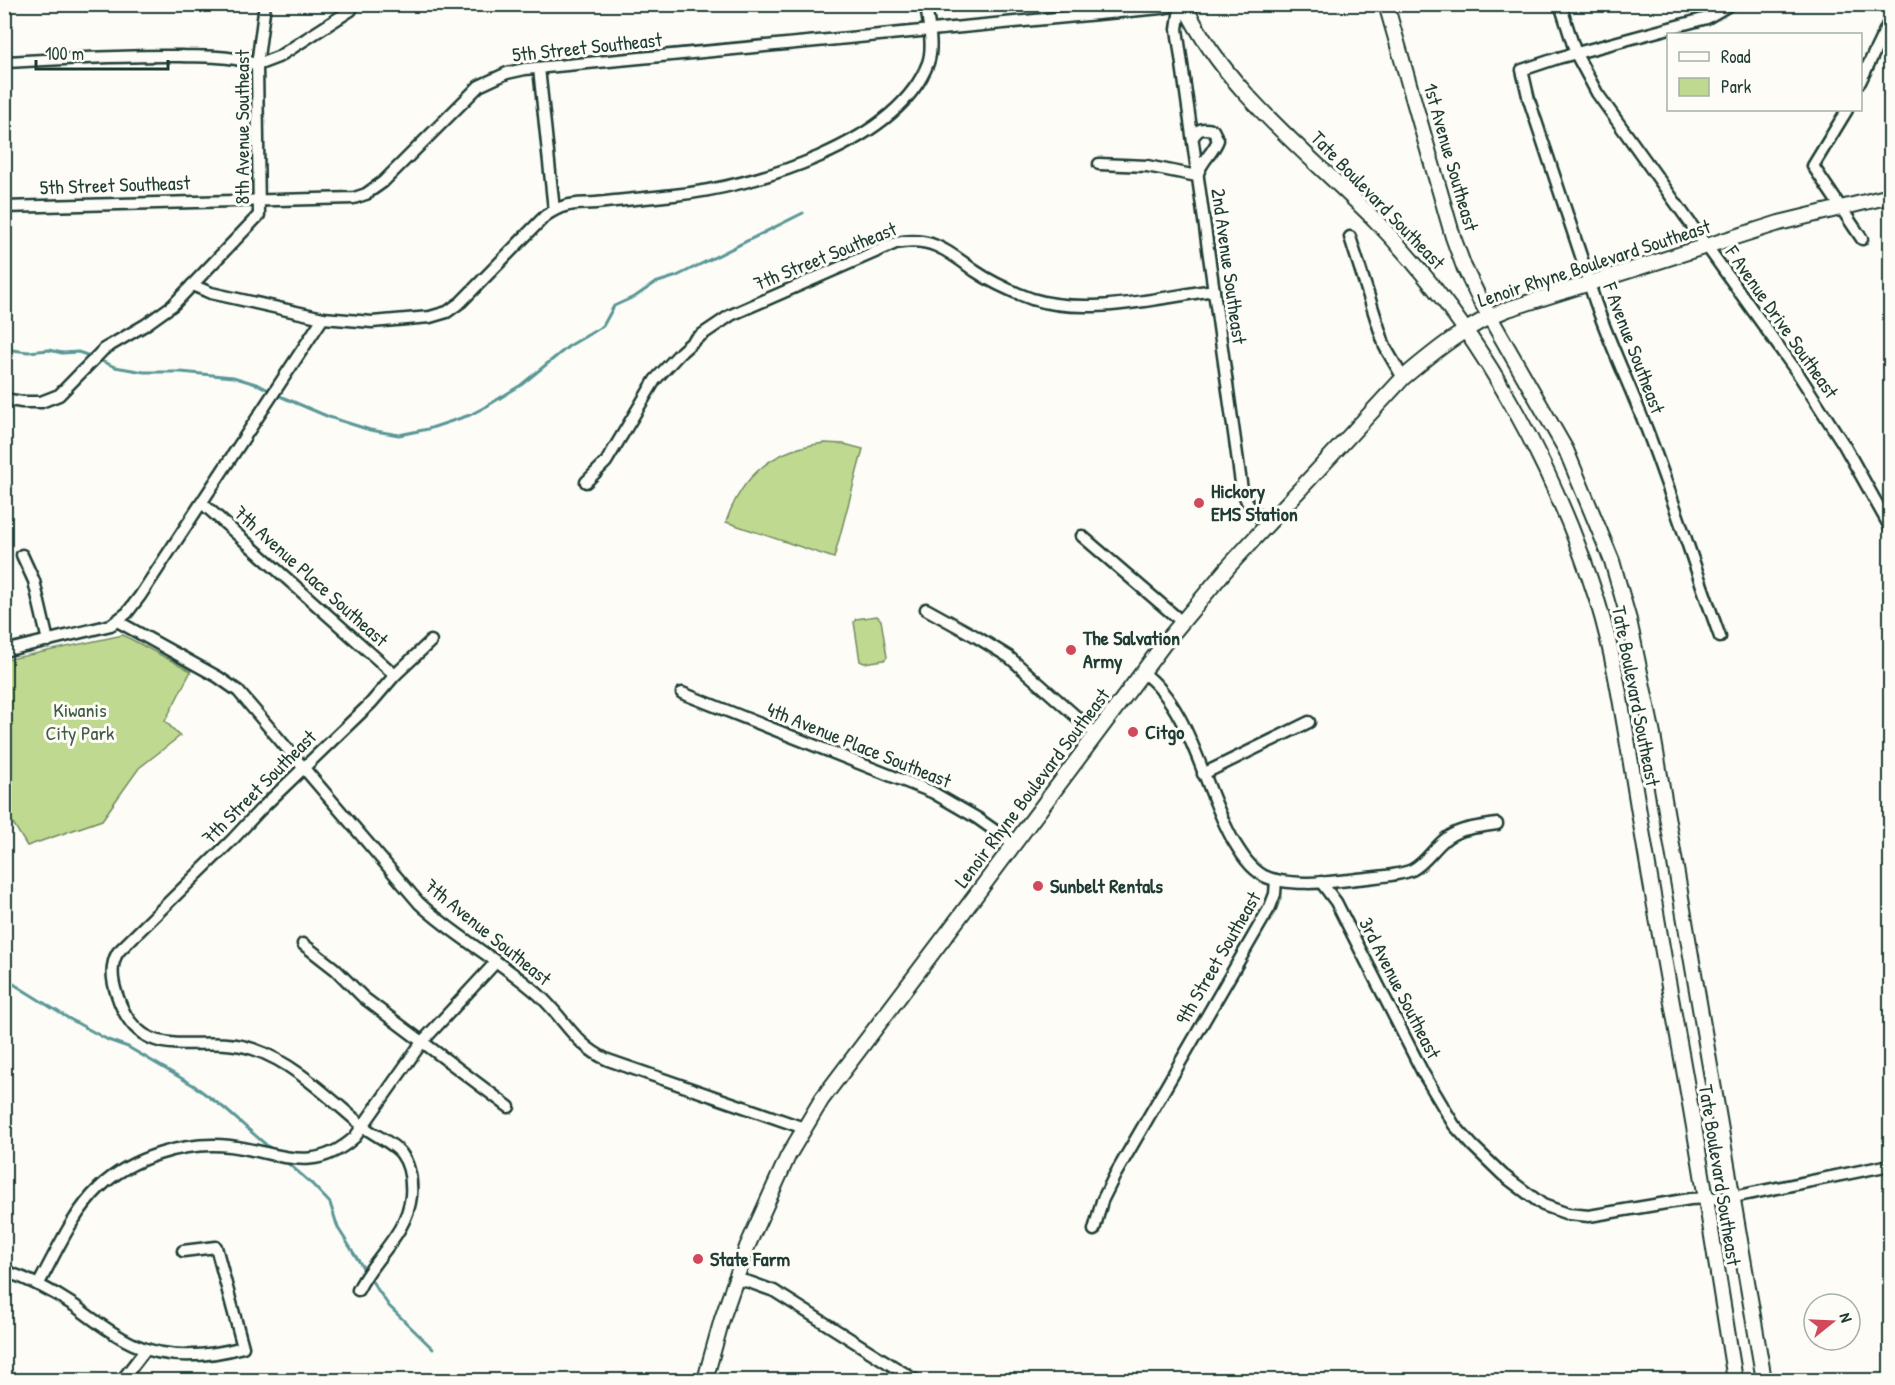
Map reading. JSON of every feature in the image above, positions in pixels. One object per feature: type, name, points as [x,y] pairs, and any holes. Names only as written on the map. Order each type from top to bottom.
[{"type":"main road","name":"Tate Boulevard Southeast","points":[[1183,4],[1203,40],[1233,79],[1263,112],[1394,239],[1434,286],[1515,410],[1549,474],[1568,521],[1598,604],[1617,681],[1736,1380]]},
{"type":"main road","name":"1st Avenue Southeast","points":[[1386,4],[1453,237],[1464,267],[1489,316]]},
{"type":"main road","name":"Lenoir Rhyne Boulevard Southeast","points":[[705,1380],[734,1279],[773,1186],[804,1128],[841,1071],[1182,622],[1267,525],[1403,378],[1464,330],[1489,316],[1706,246],[1841,207],[1890,196]]},
{"type":"main road","name":"Tate Boulevard Southeast","points":[[1489,316],[1566,450],[1612,561],[1629,620],[1653,735],[1764,1380]]},
{"type":"street","name":"8th Avenue Southeast","points":[[4,399],[41,402],[59,395],[104,349],[155,319],[192,285],[259,215],[257,65],[265,4]]},
{"type":"street","points":[[192,285],[211,293],[323,318],[348,321],[392,322],[430,317],[447,312],[461,302],[545,216],[554,210],[573,204],[676,195],[721,187],[779,171],[836,149],[876,125],[911,91],[928,62],[931,50],[926,4]]},
{"type":"street","name":"5th Street Southeast","points":[[4,207],[354,198],[366,194],[383,182],[479,86],[507,73],[539,68],[929,32],[1183,4]]},
{"type":"street","name":"2nd Avenue Southeast","points":[[1183,4],[1177,29],[1242,490],[1249,506],[1267,525]]},
{"type":"street","points":[[1560,4],[1576,54],[1707,18],[1731,4]]},
{"type":"street","points":[[4,62],[145,56],[220,56],[242,59],[257,65],[278,57],[351,10]]},
{"type":"street","points":[[1862,78],[1890,20]]},
{"type":"street","name":"F Avenue Southeast","points":[[1576,54],[1522,70],[1528,100],[1588,283],[1647,432],[1720,637]]},
{"type":"street","name":"F Avenue Drive Southeast","points":[[1576,54],[1597,93],[1812,394],[1890,527]]},
{"type":"street","points":[[539,68],[554,210]]},
{"type":"street","points":[[1846,111],[1813,166],[1862,239]]},
{"type":"street","points":[[1099,164],[1147,166],[1197,176],[1201,164],[1214,150],[1218,140],[1213,130],[1203,128],[1192,137]]},
{"type":"street","points":[[1350,237],[1385,347],[1403,378]]},
{"type":"street","name":"7th Street Southeast","points":[[586,482],[606,462],[655,380],[697,338],[731,315],[896,243],[920,241],[931,243],[956,256],[976,272],[1005,288],[1033,299],[1068,306],[1104,305],[1214,290]]},
{"type":"street","points":[[4,651],[102,627],[117,621],[128,613],[323,318]]},
{"type":"street","name":"7th Avenue Place Southeast","points":[[202,503],[395,675]]},
{"type":"street","points":[[1082,536],[1182,622]]},
{"type":"street","points":[[22,555],[34,581],[48,640]]},
{"type":"street","points":[[927,609],[1009,657],[1096,734]]},
{"type":"street","name":"7th Avenue Southeast","points":[[117,621],[231,685],[253,706],[419,903],[444,925],[540,995],[576,1040],[598,1056],[804,1128]]},
{"type":"street","name":"7th Street Southeast","points":[[363,1126],[349,1112],[308,1081],[280,1061],[262,1052],[234,1044],[172,1045],[146,1036],[129,1019],[117,996],[112,969],[118,952],[303,767],[371,703],[430,640]]},
{"type":"street","points":[[1142,672],[1152,679],[1165,694],[1187,734],[1222,819],[1238,848],[1255,870],[1276,880]]},
{"type":"street","name":"4th Avenue Place Southeast","points":[[682,693],[932,792],[977,818],[1014,844]]},
{"type":"street","points":[[1203,774],[1309,722]]},
{"type":"street","name":"9th Street Southeast","points":[[1094,1230],[1102,1201],[1115,1175],[1270,908],[1275,894],[1276,880],[1321,882],[1405,872],[1418,866],[1443,840],[1451,835],[1497,824]]},
{"type":"street","name":"3rd Avenue Southeast","points":[[1321,882],[1336,902],[1423,1073],[1445,1111],[1473,1146],[1494,1167],[1530,1196],[1557,1211],[1589,1216],[1666,1203],[1733,1197],[1890,1165]]},
{"type":"street","points":[[303,944],[335,969],[364,998],[509,1107]]},
{"type":"street","points":[[38,1285],[87,1201],[107,1181],[131,1166],[169,1152],[213,1145],[238,1147],[296,1160],[317,1159],[345,1146],[355,1137],[423,1042],[496,962]]},
{"type":"street","points":[[358,1290],[370,1269],[402,1227],[410,1209],[411,1194],[410,1171],[401,1153],[363,1126]]},
{"type":"street","points":[[4,1271],[38,1285],[73,1305],[112,1333],[146,1349],[168,1354],[196,1355],[220,1353],[243,1347],[216,1247],[183,1251]]},
{"type":"street","points":[[734,1279],[762,1286],[786,1298],[915,1380]]},
{"type":"street","points":[[122,1380],[146,1349]]},
{"type":"green space","points":[[825,443],[844,444],[863,449],[834,558],[726,522],[741,490],[763,466],[791,451]]},
{"type":"green space","points":[[877,616],[881,620],[887,657],[884,660],[864,663],[860,661],[854,622],[856,619]]},
{"type":"green space","name":"Kiwanis City Park","points":[[123,635],[191,671],[165,721],[180,736],[139,768],[102,820],[27,846],[10,818],[5,821],[5,660]]},
{"type":"waterway","points":[[99,360],[115,367],[144,372],[181,372],[233,377],[259,385],[329,417],[370,430],[399,435],[428,429],[470,415],[521,385],[569,346],[603,326],[614,306],[636,296],[655,283],[677,276],[803,213]]},
{"type":"waterway","points":[[4,349],[28,352],[49,350],[62,353],[78,352],[93,357]]},
{"type":"waterway","points":[[4,978],[68,1018],[108,1040],[128,1047],[193,1085],[224,1108],[272,1150]]},
{"type":"waterway","points":[[284,1160],[330,1203],[338,1228],[365,1271]]},
{"type":"waterway","points":[[369,1277],[389,1306],[433,1349]]},
{"type":"place","name":"Hickory EMS Station","points":[[1199,503]]},
{"type":"place","name":"The Salvation Army","points":[[1071,650]]},
{"type":"place","name":"Citgo","points":[[1133,732]]},
{"type":"place","name":"Sunbelt Rentals","points":[[1038,886]]},
{"type":"place","name":"State Farm","points":[[698,1259]]}]
